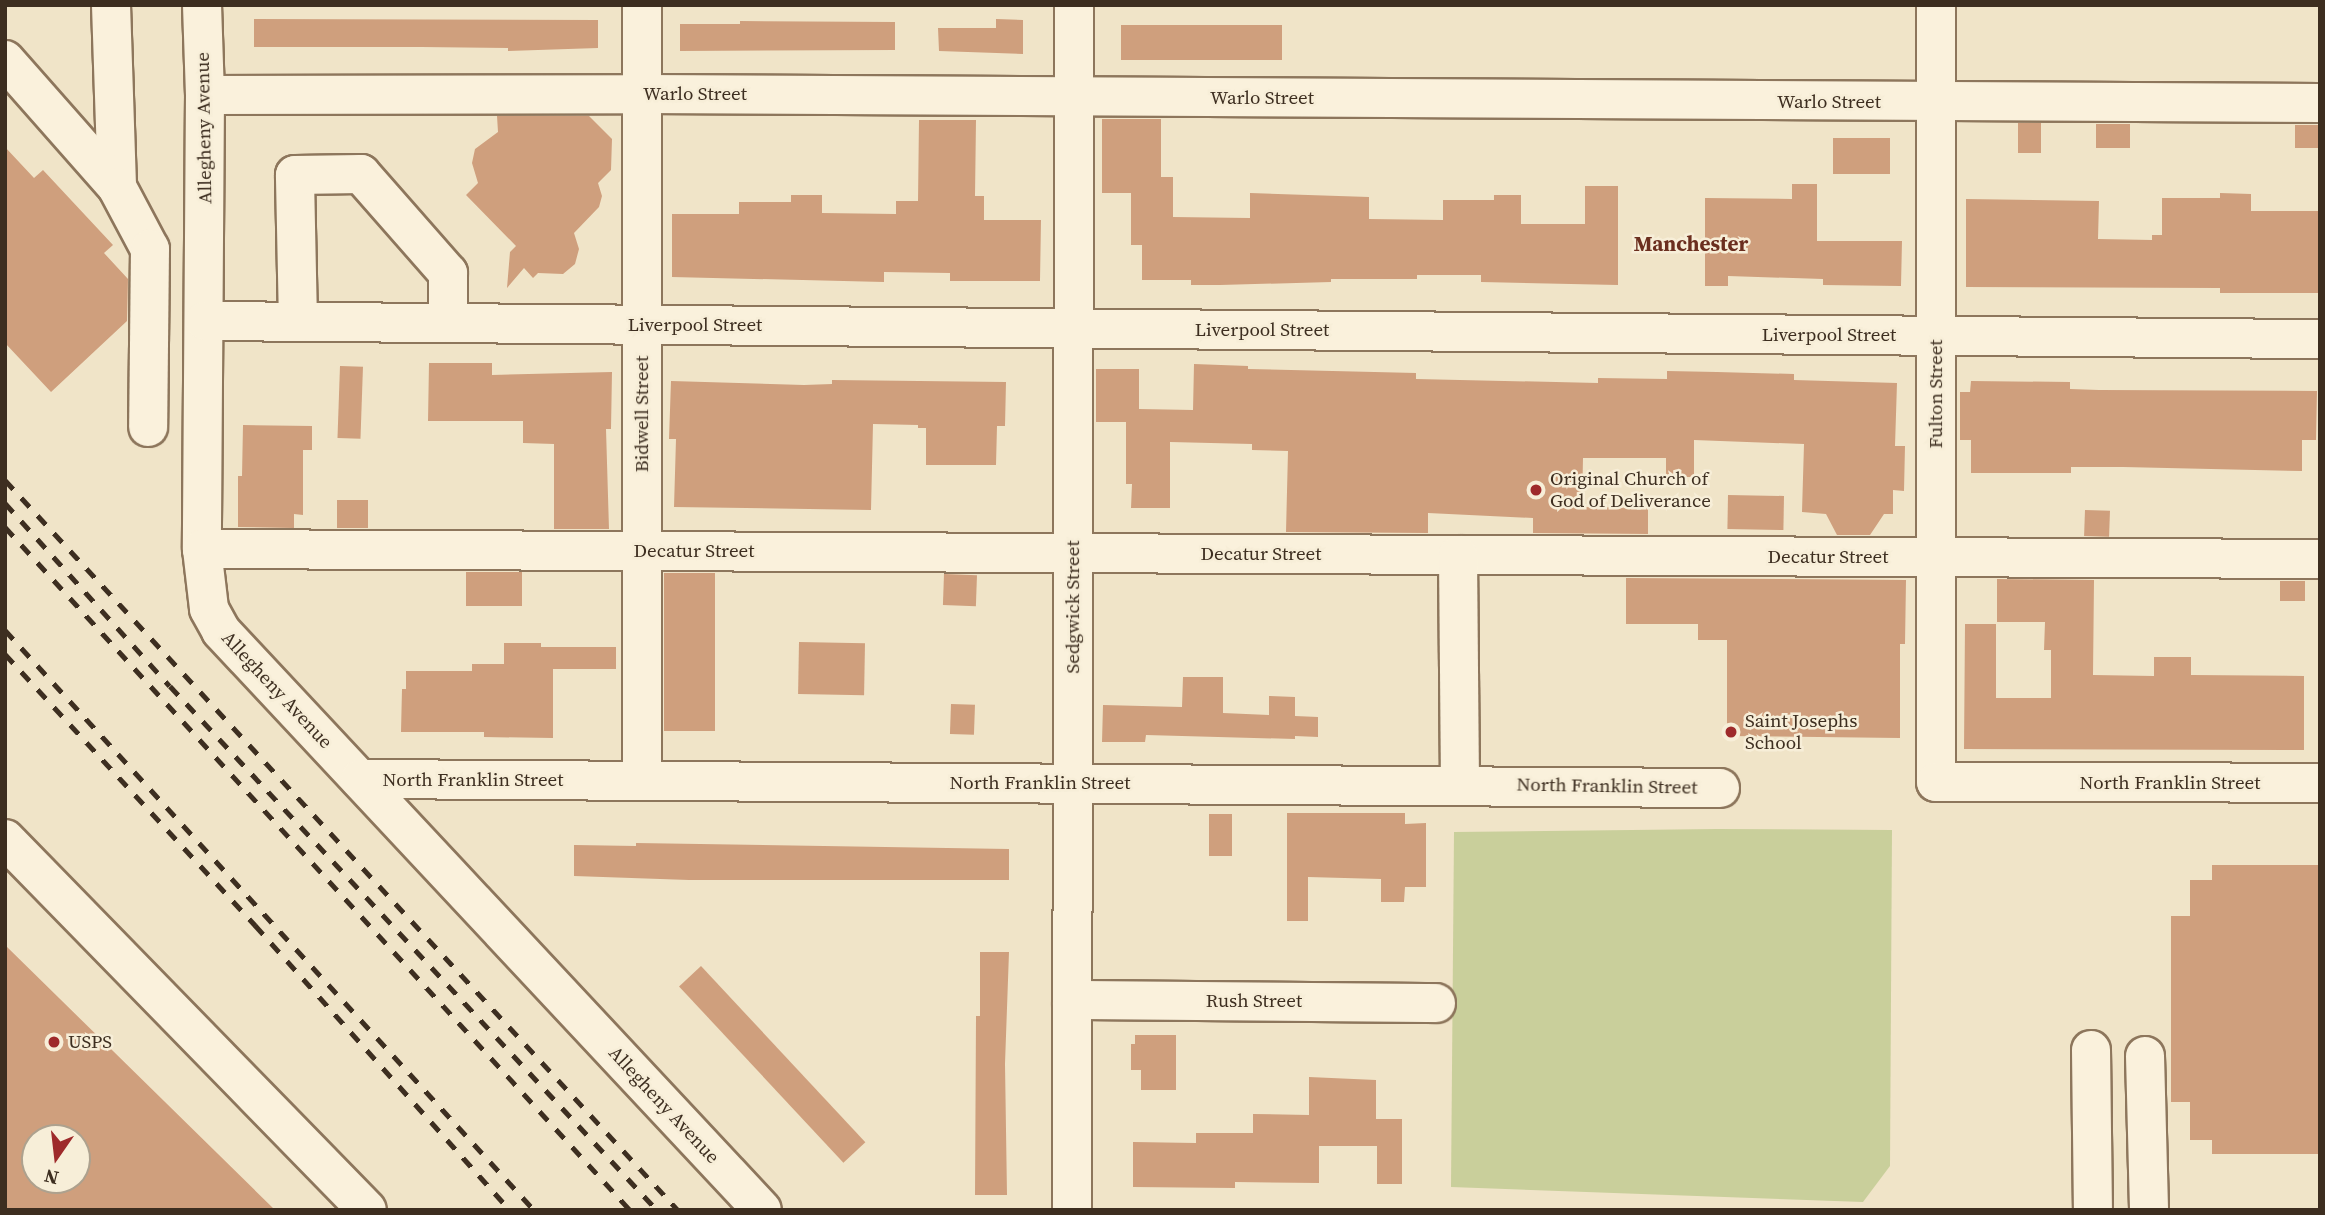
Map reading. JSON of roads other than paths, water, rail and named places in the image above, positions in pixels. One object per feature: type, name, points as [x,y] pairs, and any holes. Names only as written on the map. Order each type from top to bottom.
[{"type":"street","points":[[111,5],[117,187]]},
{"type":"street","name":"Allegheny Avenue","points":[[202,5],[205,95],[202,549],[209,609],[221,631],[762,1210]]},
{"type":"street","name":"Bidwell Street","points":[[642,5],[642,781]]},
{"type":"street","name":"Sedgwick Street","points":[[1072,1210],[1074,5]]},
{"type":"street","name":"Fulton Street","points":[[1936,5],[1936,782]]},
{"type":"street","points":[[5,60],[117,187],[150,248],[148,427]]},
{"type":"street","name":"Warlo Street","points":[[205,95],[642,94],[2320,103]]},
{"type":"street","points":[[298,322],[295,175],[361,174],[448,273],[448,323]]},
{"type":"street","name":"Liverpool Street","points":[[205,321],[2320,339]]},
{"type":"street","name":"Decatur Street","points":[[202,549],[2320,559]]},
{"type":"street","points":[[1458,555],[1460,784]]},
{"type":"street","name":"North Franklin Street","points":[[360,779],[1460,784],[1720,788]]},
{"type":"street","name":"North Franklin Street","points":[[1936,782],[2320,783]]},
{"type":"street","points":[[5,839],[367,1210]]},
{"type":"street","name":"Rush Street","points":[[1072,1000],[1436,1003]]},
{"type":"street","points":[[2091,1050],[2093,1210]]},
{"type":"street","points":[[2145,1056],[2149,1210]]},
{"type":"railway","points":[[5,480],[678,1210]]},
{"type":"railway","points":[[5,503],[170,686],[657,1210]]},
{"type":"railway","points":[[5,527],[630,1210]]},
{"type":"railway","points":[[5,630],[534,1210]]},
{"type":"railway","points":[[5,654],[255,925],[510,1210]]},
{"type":"place","name":"Original Church of God of Deliverance","points":[[1536,490]]},
{"type":"place","name":"Saint Josephs School","points":[[1731,732]]},
{"type":"place","name":"USPS","points":[[54,1042]]},
{"type":"district","name":"Manchester","points":[[1691,244]]}]
